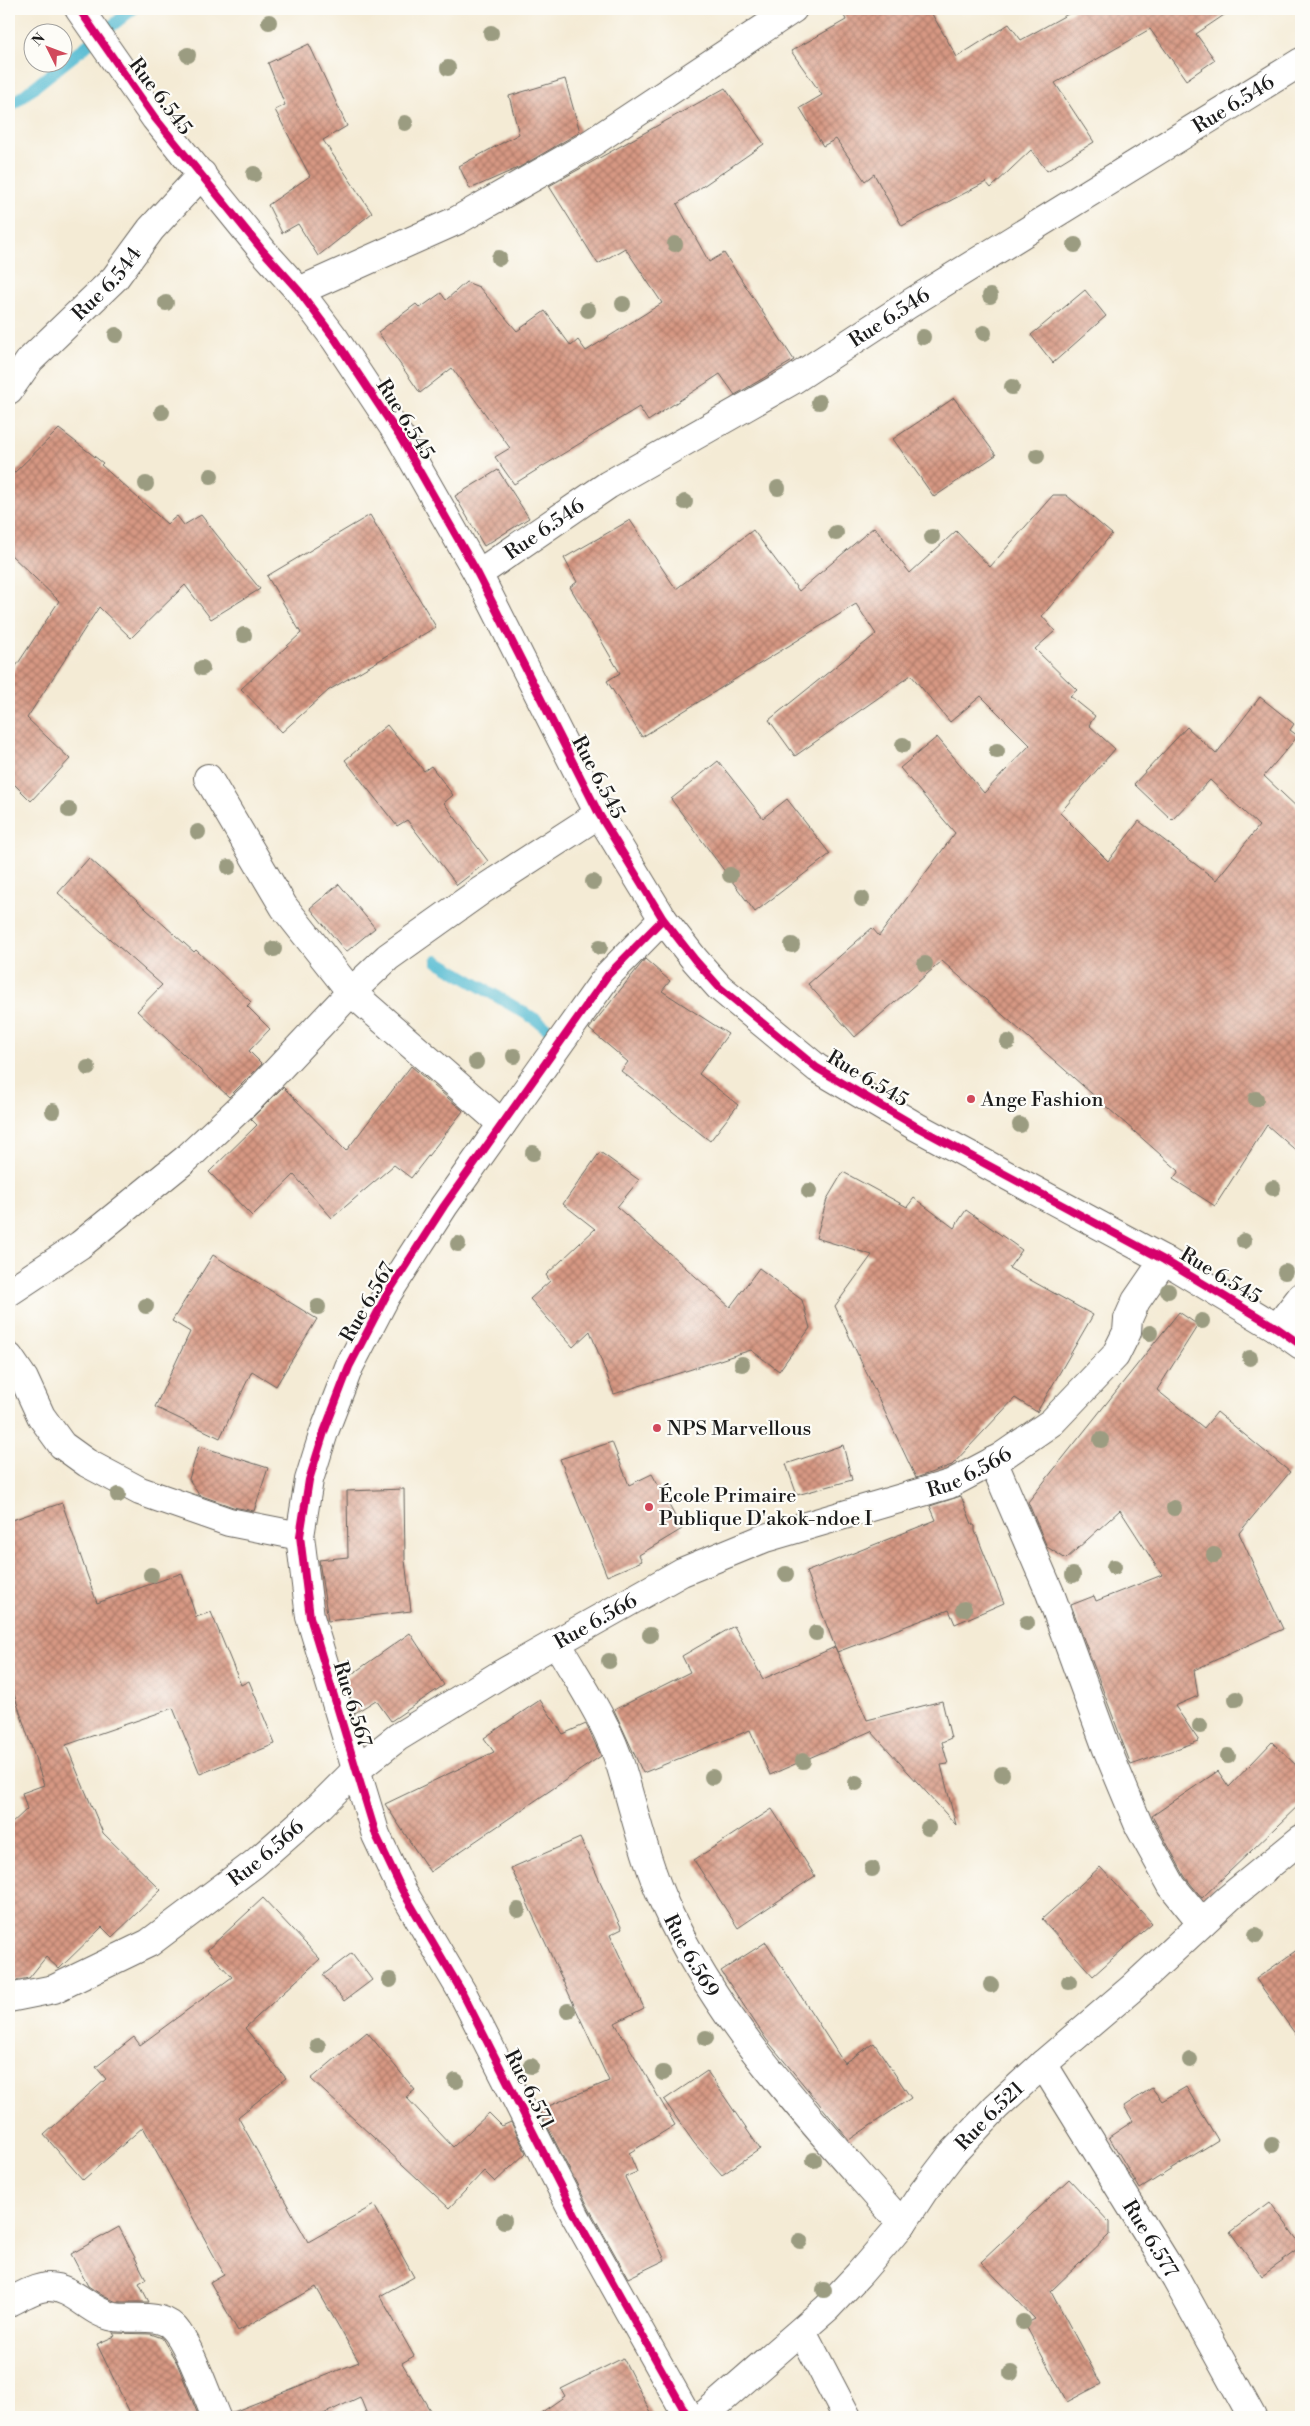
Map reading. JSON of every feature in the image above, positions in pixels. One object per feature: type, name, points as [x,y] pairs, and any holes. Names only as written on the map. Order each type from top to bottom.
[{"type":"street","name":"Rue 6.545","points":[[79,9],[155,118],[263,251],[299,291],[335,339],[400,437],[478,574],[599,814],[663,919],[695,960],[720,987],[816,1068],[917,1126],[1164,1260],[1277,1328],[1301,1345]]},
{"type":"street","points":[[299,291],[458,220],[551,167],[584,148],[793,9]]},
{"type":"street","name":"Rue 6.546","points":[[478,574],[608,485],[793,380],[918,299],[1301,62]]},
{"type":"street","name":"Rue 6.544","points":[[9,390],[30,360],[115,278],[151,228],[202,174]]},
{"type":"street","points":[[208,778],[284,907],[351,992],[502,1124]]},
{"type":"street","points":[[9,1292],[80,1245],[186,1159],[253,1096],[351,992],[388,957],[459,907],[599,814]]},
{"type":"street","name":"Rue 6.567","points":[[356,1770],[310,1617],[300,1536],[309,1480],[349,1366],[386,1296],[502,1124],[608,976],[663,919]]},
{"type":"street","name":"Rue 6.566","points":[[9,1998],[54,1989],[149,1943],[254,1864],[320,1806],[356,1770],[424,1721],[595,1619],[682,1572],[765,1538],[950,1484],[993,1461],[1052,1422],[1115,1356],[1127,1332],[1128,1319],[1136,1301],[1164,1260]]},
{"type":"street","points":[[1277,1328],[1301,1297]]},
{"type":"street","points":[[9,1356],[24,1379],[41,1416],[62,1445],[87,1463],[140,1491],[229,1522],[300,1536]]},
{"type":"street","points":[[993,1461],[1050,1592],[1103,1740],[1139,1826],[1172,1886],[1202,1924]]},
{"type":"street","name":"Rue 6.569","points":[[557,1643],[607,1733],[621,1766],[627,1794],[665,1906],[696,1966],[741,2034],[797,2104],[902,2224]]},
{"type":"street","name":"Rue 6.571","points":[[356,1770],[376,1835],[402,1890],[462,1992],[576,2217],[688,2417]]},
{"type":"street","name":"Rue 6.521","points":[[702,2417],[802,2330],[859,2274],[902,2224],[923,2192],[952,2154],[996,2107],[1131,1989],[1236,1892],[1301,1839]]},
{"type":"street","name":"Rue 6.577","points":[[1043,2064],[1176,2279],[1252,2417]]},
{"type":"street","points":[[9,2302],[47,2287],[63,2290],[79,2298],[93,2309],[113,2317],[153,2319],[172,2325],[182,2336],[216,2417]]},
{"type":"street","points":[[802,2330],[847,2417]]},
{"type":"building","points":[[841,9],[929,9],[957,57],[1009,24],[1021,40],[1077,9],[1233,9],[1196,34],[1215,60],[1186,80],[1150,29],[1055,83],[1094,142],[1047,171],[1031,150],[991,188],[986,182],[902,226],[874,174],[865,181],[836,139],[823,146],[800,108],[822,95],[791,51],[846,20]]},
{"type":"building","points":[[309,44],[347,126],[323,140],[372,213],[318,256],[298,224],[282,233],[268,205],[310,176],[275,110],[285,105],[268,63]]},
{"type":"building","points":[[565,79],[580,132],[520,167],[470,189],[459,166],[519,134],[509,96]]},
{"type":"building","points":[[725,88],[764,144],[677,204],[709,262],[724,253],[794,360],[735,395],[720,374],[648,421],[639,407],[514,484],[495,457],[510,448],[452,368],[420,393],[378,332],[416,304],[420,308],[441,293],[446,300],[466,282],[479,287],[517,331],[545,311],[571,346],[578,340],[586,351],[662,303],[625,248],[598,264],[549,186]]},
{"type":"building","points":[[1085,290],[1106,316],[1053,363],[1031,335]]},
{"type":"building","points":[[954,398],[996,455],[934,497],[893,439]]},
{"type":"building","points":[[59,429],[103,463],[101,465],[167,524],[177,516],[184,525],[201,515],[260,589],[211,619],[185,585],[131,638],[99,607],[27,718],[70,759],[31,801],[9,779],[9,677],[59,601],[9,553],[9,478]]},
{"type":"building","points":[[498,470],[529,518],[484,546],[455,496]]},
{"type":"building","points":[[1053,495],[1066,495],[1112,534],[1042,616],[1055,631],[1035,649],[1077,690],[1070,696],[1095,716],[1089,725],[1115,749],[1060,813],[1108,861],[1139,821],[1216,880],[1259,826],[1210,780],[1172,820],[1134,784],[1187,727],[1216,754],[1260,697],[1294,724],[1290,730],[1298,736],[1264,776],[1301,811],[1301,1155],[1267,1125],[1215,1206],[1173,1179],[1179,1171],[942,961],[855,1037],[808,984],[872,928],[879,936],[955,833],[900,768],[937,737],[984,793],[1030,745],[981,696],[950,722],[911,675],[795,756],[769,720],[876,634],[856,604],[642,737],[607,681],[620,673],[570,587],[577,582],[564,558],[630,520],[676,589],[753,530],[799,591],[874,527],[910,573],[956,531],[990,567]]},
{"type":"building","points":[[370,515],[436,627],[329,690],[282,732],[241,689],[301,633],[267,576]]},
{"type":"building","points":[[387,725],[424,771],[431,766],[453,795],[444,803],[488,861],[457,885],[407,820],[397,826],[345,760]]},
{"type":"building","points":[[718,761],[763,818],[787,799],[830,854],[755,912],[671,799]]},
{"type":"building","points":[[89,858],[194,952],[196,950],[251,1002],[247,1006],[270,1029],[249,1051],[262,1064],[229,1097],[137,1011],[162,985],[58,893]]},
{"type":"building","points":[[339,884],[375,928],[346,952],[310,908]]},
{"type":"building","points":[[645,959],[670,981],[662,991],[728,1034],[699,1074],[738,1105],[710,1141],[621,1071],[628,1062],[589,1029]]},
{"type":"building","points":[[411,1066],[463,1111],[411,1178],[394,1165],[332,1218],[294,1175],[252,1216],[209,1172],[257,1125],[251,1119],[283,1087],[346,1151]]},
{"type":"building","points":[[600,1152],[639,1180],[617,1207],[730,1307],[759,1268],[802,1300],[810,1328],[779,1371],[751,1350],[614,1394],[590,1331],[573,1347],[530,1299],[550,1281],[546,1275],[595,1229],[563,1204]]},
{"type":"building","points":[[843,1172],[907,1207],[914,1198],[954,1228],[966,1210],[1022,1250],[1009,1268],[1093,1315],[1037,1412],[1015,1398],[952,1465],[916,1478],[835,1306],[872,1255],[816,1238],[827,1199]]},
{"type":"building","points":[[213,1255],[317,1319],[276,1386],[252,1371],[220,1438],[155,1407],[190,1332],[172,1321]]},
{"type":"building","points":[[1179,1312],[1198,1325],[1157,1390],[1204,1428],[1217,1412],[1290,1472],[1239,1533],[1283,1629],[1194,1670],[1198,1696],[1175,1706],[1199,1741],[1131,1765],[1071,1605],[1094,1596],[1096,1601],[1162,1575],[1120,1510],[1066,1559],[1047,1547],[1028,1502]]},
{"type":"building","points":[[612,1442],[629,1485],[652,1474],[682,1529],[639,1555],[642,1561],[607,1576],[560,1459]]},
{"type":"building","points":[[843,1445],[852,1480],[797,1495],[786,1464]]},
{"type":"building","points":[[199,1446],[268,1468],[254,1511],[233,1507],[199,1495],[189,1479]]},
{"type":"building","points":[[404,1489],[405,1560],[411,1611],[328,1621],[319,1560],[348,1557],[347,1491]]},
{"type":"building","points":[[961,1496],[972,1524],[975,1526],[975,1531],[1004,1603],[955,1624],[949,1610],[837,1652],[806,1572],[936,1520],[930,1506]]},
{"type":"building","points":[[62,1503],[97,1603],[182,1573],[196,1617],[211,1612],[241,1685],[249,1681],[275,1744],[200,1774],[173,1708],[66,1745],[103,1833],[161,1890],[112,1937],[102,1927],[59,1969],[46,1957],[29,1978],[9,1982],[9,1826],[27,1809],[22,1793],[44,1785],[9,1679],[9,1521]]},
{"type":"building","points":[[734,1626],[763,1679],[835,1647],[867,1720],[942,1701],[951,1738],[942,1742],[948,1764],[941,1765],[956,1825],[871,1731],[770,1775],[750,1730],[643,1773],[614,1710],[690,1672],[682,1656]]},
{"type":"building","points":[[410,1633],[444,1685],[391,1721],[376,1700],[355,1713],[345,1679]]},
{"type":"building","points":[[540,1700],[563,1734],[586,1724],[601,1756],[430,1872],[385,1804],[494,1752],[484,1738]]},
{"type":"building","points":[[1272,1742],[1301,1770],[1301,1803],[1202,1898],[1185,1877],[1152,1816],[1218,1771],[1229,1787]]},
{"type":"building","points":[[772,1809],[815,1876],[738,1928],[694,1860]]},
{"type":"building","points":[[580,1838],[622,1929],[610,1935],[644,2008],[615,2023],[675,2125],[629,2153],[637,2172],[625,2177],[665,2260],[628,2278],[590,2210],[539,2110],[609,2081],[511,1868]]},
{"type":"building","points":[[1100,1867],[1152,1923],[1093,1976],[1042,1919]]},
{"type":"building","points":[[263,1898],[320,1959],[245,2028],[286,2078],[238,2117],[308,2242],[374,2205],[414,2277],[380,2296],[414,2356],[402,2363],[434,2417],[368,2417],[360,2397],[317,2417],[231,2417],[231,2413],[359,2362],[316,2287],[238,2331],[210,2282],[224,2274],[143,2127],[83,2180],[44,2135],[106,2079],[96,2067],[134,2037],[140,2045],[232,1977],[207,1950]]},
{"type":"building","points":[[766,1942],[844,2063],[874,2043],[911,2098],[849,2140],[766,2039],[721,1971]]},
{"type":"building","points":[[1301,1947],[1301,2042],[1256,1979]]},
{"type":"building","points":[[352,1953],[372,1980],[344,2001],[323,1975]]},
{"type":"building","points":[[367,2032],[415,2090],[406,2097],[453,2147],[489,2113],[502,2126],[511,2122],[526,2153],[495,2182],[484,2171],[449,2208],[311,2079]]},
{"type":"building","points":[[707,2071],[760,2149],[722,2175],[694,2143],[664,2100]]},
{"type":"building","points":[[1186,2087],[1218,2140],[1140,2189],[1109,2137],[1133,2121],[1124,2106],[1152,2088],[1162,2101]]},
{"type":"building","points":[[1069,2179],[1109,2222],[1109,2235],[1051,2291],[1101,2384],[1067,2402],[1025,2324],[1035,2319],[981,2262]]},
{"type":"building","points":[[1270,2202],[1301,2245],[1301,2248],[1262,2276],[1230,2232]]},
{"type":"building","points":[[119,2227],[146,2279],[139,2283],[149,2302],[117,2302],[105,2297],[88,2286],[71,2254]]},
{"type":"building","points":[[113,2333],[151,2334],[162,2338],[177,2363],[199,2417],[132,2417],[97,2344],[115,2336]]},
{"type":"building","points":[[623,2358],[653,2417],[535,2417],[565,2396],[561,2389]]},
{"type":"waterway","points":[[9,107],[133,9]]},
{"type":"waterway","points":[[437,961],[535,1019],[558,1037]]},
{"type":"cycle path","points":[[79,9],[155,118],[263,251],[299,291],[335,339],[400,437],[478,574],[599,814],[663,919],[719,987],[817,1068],[917,1127],[1164,1260],[1277,1328],[1301,1345]]},
{"type":"cycle path","points":[[663,919],[608,975],[444,1206],[386,1296],[349,1367],[324,1432],[309,1480],[300,1536],[310,1617],[376,1835],[402,1890],[462,1992],[576,2217],[688,2417]]},
{"type":"place","name":"Ange Fashion","points":[[971,1099]]},
{"type":"place","name":"NPS Marvellous","points":[[657,1428]]},
{"type":"place","name":"École Primaire Publique D'akok-ndoe I","points":[[649,1507]]}]
